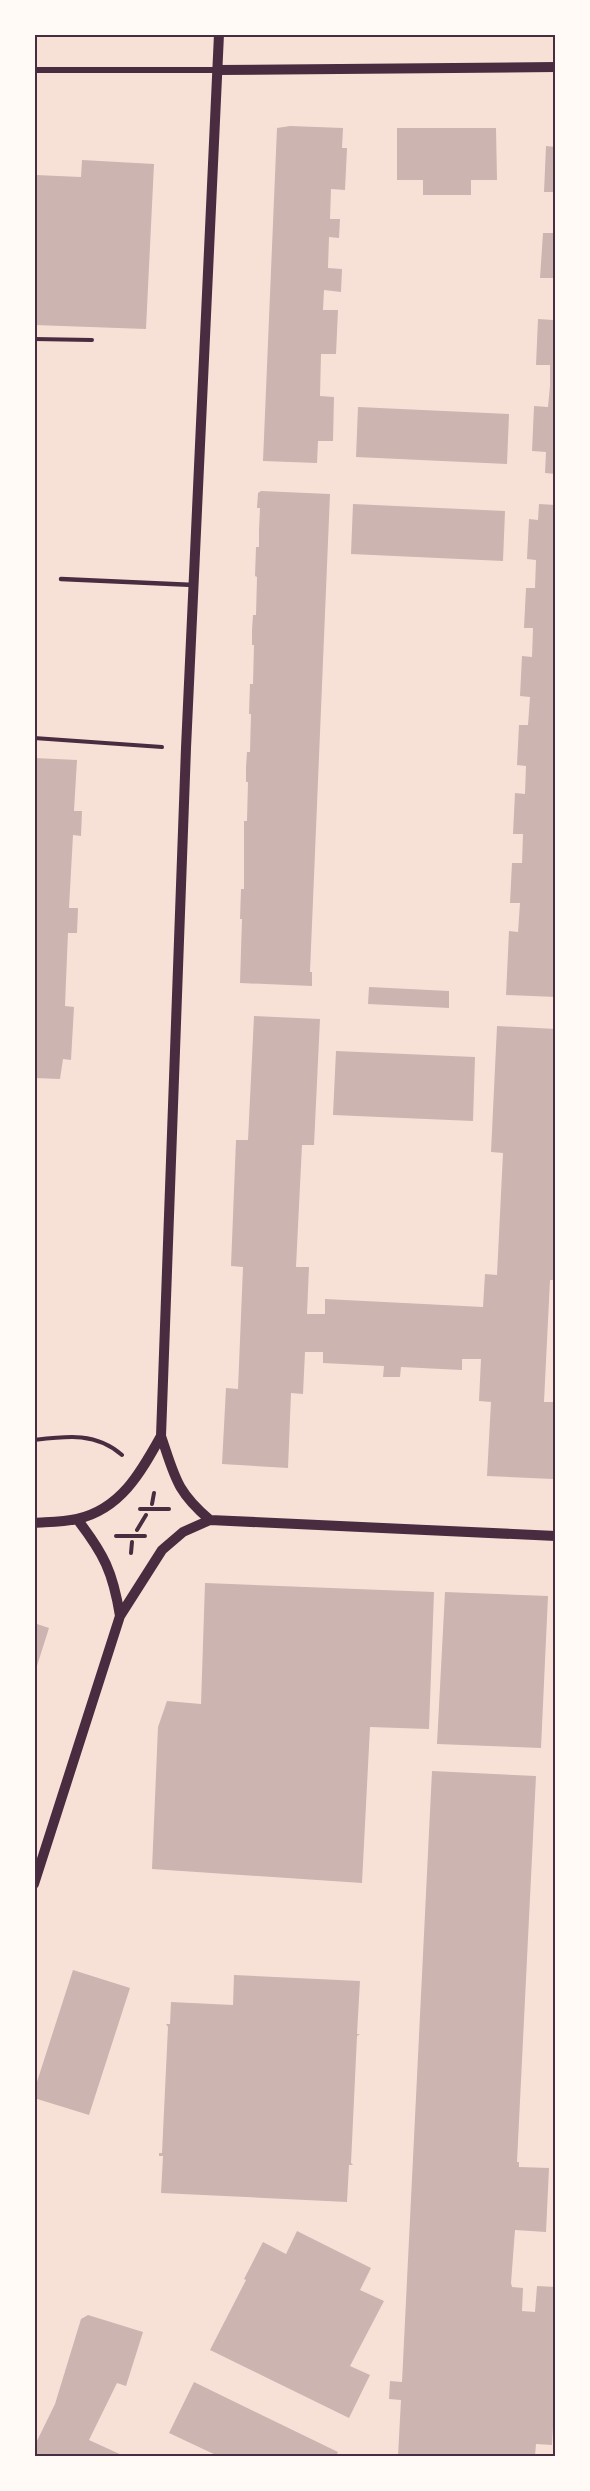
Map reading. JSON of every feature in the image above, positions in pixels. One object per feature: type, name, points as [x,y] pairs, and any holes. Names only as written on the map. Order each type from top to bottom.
[{"type":"street","points":[[210,1520],[191,1504],[180,1489],[161,1436],[186,748],[219,34]]},
{"type":"street","points":[[34,70],[555,68]]},
{"type":"street","points":[[34,1523],[77,1519],[110,1504],[127,1490],[161,1436]]},
{"type":"street","points":[[77,1519],[102,1554],[111,1574],[120,1616]]},
{"type":"street","points":[[34,1884],[120,1616],[162,1550],[183,1532],[210,1520],[555,1536]]},
{"type":"lane","points":[[61,579],[194,585]]},
{"type":"path","points":[[34,339],[92,340]]},
{"type":"path","points":[[34,738],[186,748]]},
{"type":"path","points":[[34,1440],[77,1435],[92,1438],[116,1449],[141,1471]]},
{"type":"path","points":[[130,1510],[168,1509],[210,1520]]},
{"type":"path","points":[[137,1530],[147,1515]]},
{"type":"path","points":[[115,1536],[150,1536]]},
{"type":"building","points":[[290,126],[343,128],[342,148],[347,148],[345,190],[331,189],[330,219],[340,219],[339,238],[329,237],[328,268],[342,269],[341,292],[324,290],[323,310],[338,310],[336,354],[321,354],[320,396],[334,397],[333,441],[318,441],[317,463],[263,461],[277,128]]},
{"type":"building","points":[[397,128],[496,128],[497,180],[471,180],[471,195],[423,195],[423,180],[397,180]]},
{"type":"building","points":[[546,146],[556,147],[556,192],[544,192]]},
{"type":"building","points":[[82,160],[154,164],[146,329],[34,325],[36,175],[81,177]]},
{"type":"building","points":[[543,233],[556,233],[556,278],[540,278]]},
{"type":"building","points":[[554,297],[556,297],[556,474],[545,473],[546,452],[532,451],[534,406],[548,407],[550,386],[550,365],[536,365],[538,319],[553,320]]},
{"type":"building","points":[[358,407],[509,414],[507,464],[356,457]]},
{"type":"building","points":[[261,491],[330,494],[310,972],[312,972],[312,986],[240,983],[241,889],[244,889],[244,821],[247,821],[246,767],[247,752],[250,752],[250,684],[253,684],[254,645],[252,645],[252,630],[253,615],[256,615],[256,547],[259,547],[260,508],[257,508],[258,493]]},
{"type":"building","points":[[353,504],[505,511],[503,561],[351,554]]},
{"type":"building","points":[[539,504],[556,505],[556,997],[506,995],[509,931],[518,932],[520,903],[510,903],[512,863],[522,863],[523,834],[513,834],[515,793],[525,794],[526,766],[517,765],[519,725],[528,725],[530,697],[520,696],[522,656],[532,657],[533,628],[524,628],[526,588],[535,588],[536,560],[527,559],[529,519],[538,520]]},
{"type":"building","points":[[34,758],[77,760],[74,811],[82,811],[81,836],[73,835],[69,908],[78,908],[77,933],[68,933],[65,1006],[74,1007],[71,1060],[63,1059],[60,1079],[34,1078]]},
{"type":"building","points":[[369,987],[449,991],[449,1008],[368,1004]]},
{"type":"building","points":[[254,1016],[320,1019],[314,1145],[302,1145],[296,1267],[309,1267],[307,1314],[325,1314],[325,1299],[483,1307],[485,1274],[497,1275],[503,1153],[491,1152],[497,1026],[556,1029],[556,1280],[550,1280],[544,1402],[556,1402],[553,1479],[487,1476],[491,1402],[479,1401],[481,1359],[462,1359],[462,1370],[401,1367],[400,1377],[383,1377],[384,1366],[323,1363],[323,1352],[305,1352],[303,1394],[291,1393],[288,1468],[222,1464],[226,1388],[238,1389],[243,1267],[231,1266],[236,1140],[248,1140]]},
{"type":"building","points":[[336,1051],[475,1057],[473,1121],[333,1115]]},
{"type":"building","points":[[205,1583],[434,1592],[429,1729],[370,1727],[362,1883],[152,1869],[158,1727],[167,1701],[201,1704]]},
{"type":"building","points":[[445,1592],[548,1596],[541,1748],[437,1744]]},
{"type":"building","points":[[34,1623],[49,1628],[35,1672],[34,1672]]},
{"type":"building","points":[[432,1771],[536,1776],[517,2162],[519,2162],[519,2167],[549,2168],[546,2232],[515,2230],[511,2283],[512,2287],[523,2288],[522,2311],[535,2312],[537,2286],[556,2287],[556,2370],[552,2445],[536,2444],[535,2456],[398,2456],[401,2400],[389,2399],[390,2381],[402,2382]]},
{"type":"building","points":[[73,1970],[130,1988],[89,2115],[34,2098],[34,2091]]},
{"type":"building","points":[[234,1975],[360,1981],[357,2034],[360,2034],[357,2036],[351,2163],[353,2165],[349,2165],[347,2202],[161,2193],[163,2156],[159,2156],[159,2153],[162,2153],[168,2027],[166,2024],[170,2024],[171,2002],[233,2005]]},
{"type":"building","points":[[297,2231],[371,2268],[360,2290],[384,2301],[350,2366],[370,2375],[349,2418],[210,2350],[263,2242],[286,2254]]},
{"type":"building","points":[[88,2315],[143,2332],[126,2386],[117,2383],[89,2440],[124,2456],[34,2456],[34,2447],[55,2404],[81,2319]]},
{"type":"building","points":[[194,2382],[338,2452],[336,2456],[218,2456],[169,2433]]}]
